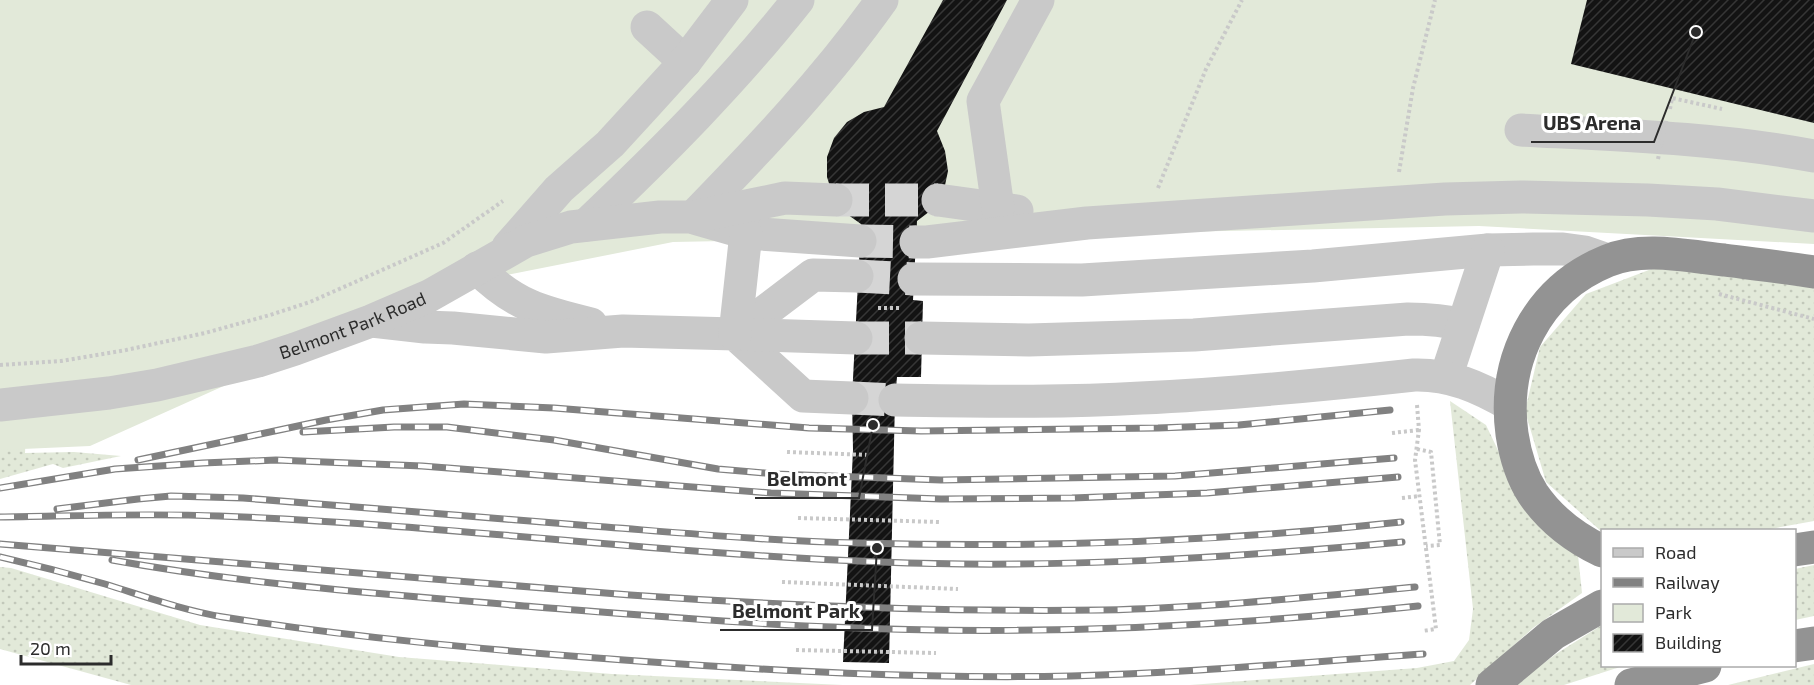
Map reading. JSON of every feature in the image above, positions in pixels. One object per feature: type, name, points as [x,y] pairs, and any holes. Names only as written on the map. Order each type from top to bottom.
[{"type":"highway","points":[[1601,550],[1564,528],[1547,511],[1532,493],[1514,448],[1510,405],[1511,381],[1527,333],[1541,312],[1577,277],[1608,260],[1622,256],[1665,255],[1814,272]]},
{"type":"highway","points":[[1796,550],[1814,547]]},
{"type":"highway","points":[[1492,685],[1553,634],[1601,606]]},
{"type":"highway","points":[[1796,646],[1814,643]]},
{"type":"highway","points":[[1631,685],[1701,667]]},
{"type":"street","points":[[623,331],[551,315],[531,308],[495,286],[490,260],[559,189],[610,144],[685,62],[732,0]]},
{"type":"street","points":[[586,225],[702,112],[739,72],[798,0]]},
{"type":"street","points":[[693,218],[790,116],[882,0]]},
{"type":"street","points":[[998,208],[983,101],[1038,0]]},
{"type":"street","points":[[647,27],[685,62]]},
{"type":"street","points":[[1521,130],[1734,145],[1814,156]]},
{"type":"street","points":[[916,242],[1087,223],[1395,201],[1521,197],[1717,204],[1814,216]]},
{"type":"street","points":[[693,218],[785,198],[836,200]]},
{"type":"street","points":[[938,200],[1087,223]]},
{"type":"street","name":"Belmont Park Road","points":[[0,405],[158,385],[258,361],[371,321],[429,296],[526,241],[571,227],[660,217],[693,218]]},
{"type":"street","points":[[693,218],[746,233],[860,241]]},
{"type":"street","points":[[735,334],[746,233]]},
{"type":"street","points":[[914,279],[1082,280],[1312,266],[1488,250],[1563,249],[1586,252],[1608,260]]},
{"type":"street","points":[[1446,377],[1488,250]]},
{"type":"street","points":[[735,334],[813,275],[857,276]]},
{"type":"street","points":[[921,338],[1029,340],[1194,335],[1408,319],[1440,320],[1463,325]]},
{"type":"street","points":[[371,321],[546,337],[623,331],[856,338]]},
{"type":"street","points":[[735,334],[803,396],[852,398]]},
{"type":"street","points":[[895,400],[1140,399],[1265,391],[1432,375],[1446,377],[1488,392],[1510,405]]},
{"type":"path","points":[[1157,219],[1158,189],[1206,69],[1242,0]]},
{"type":"path","points":[[1399,172],[1413,88],[1435,0]]},
{"type":"path","points":[[1658,159],[1667,118]]},
{"type":"path","points":[[0,365],[61,361],[126,350],[205,333],[310,302],[443,243],[511,196]]},
{"type":"path","points":[[1417,401],[1419,430],[1415,459],[1436,629],[1422,631]]},
{"type":"path","points":[[1392,433],[1419,430]]},
{"type":"path","points":[[1417,449],[1431,452],[1440,545],[1426,546]]},
{"type":"path","points":[[787,452],[870,455]]},
{"type":"path","points":[[1402,498],[1420,496]]},
{"type":"path","points":[[798,518],[940,522]]},
{"type":"path","points":[[782,582],[958,589]]},
{"type":"path","points":[[796,650],[936,653]]},
{"type":"green space","points":[[0,0],[1814,0],[1814,244],[1479,226],[673,242],[442,288],[90,446],[0,450]]},
{"type":"green space","points":[[1662,265],[1814,284],[1814,521],[1770,529],[1601,529],[1601,531],[1546,482],[1525,411],[1540,347],[1586,294]]},
{"type":"green space","points":[[1450,401],[1486,425],[1505,465],[1578,555],[1582,593],[1533,628],[1470,685],[1190,685],[1417,668],[1454,661],[1469,640],[1473,609]]},
{"type":"green space","points":[[26,431],[25,453],[74,452],[121,456],[63,468],[53,464],[0,479],[0,432]]},
{"type":"green space","points":[[1814,565],[1814,616],[1796,620],[1796,569]]},
{"type":"green space","points":[[0,567],[11,568],[200,625],[399,657],[612,674],[843,685],[131,685],[0,649]]},
{"type":"green space","points":[[1601,626],[1601,667],[1620,667],[1564,685],[1514,685],[1556,654]]},
{"type":"green space","points":[[1814,664],[1814,685],[1728,685]]},
{"type":"building","points":[[943,0],[1007,0],[937,131],[945,151],[948,171],[944,190],[934,208],[917,221],[913,300],[923,301],[921,377],[897,377],[889,663],[843,662],[853,450],[852,398],[861,224],[844,212],[833,196],[827,177],[827,157],[834,138],[847,122],[864,112],[884,107]]},
{"type":"building","points":[[1587,0],[1814,0],[1814,123],[1571,64]]},
{"type":"tunnel","points":[[836,200],[938,200]]},
{"type":"tunnel","points":[[860,241],[916,242]]},
{"type":"tunnel","points":[[857,276],[914,279]]},
{"type":"tunnel","points":[[856,338],[921,338]]},
{"type":"tunnel","points":[[852,398],[895,400]]},
{"type":"railway","points":[[138,460],[383,410],[464,404],[554,408],[809,428],[921,431],[1239,425],[1390,410]]},
{"type":"railway","points":[[303,432],[394,427],[447,427],[554,440],[718,469],[775,474],[941,480],[1175,476],[1394,458]]},
{"type":"railway","points":[[0,488],[115,469],[276,460],[422,466],[771,493],[941,499],[1072,498],[1207,493],[1398,477]]},
{"type":"railway","points":[[57,509],[171,496],[243,498],[754,538],[824,542],[995,545],[1198,539],[1401,522]]},
{"type":"railway","points":[[0,517],[164,515],[302,520],[715,553],[946,564],[1142,561],[1402,542]]},
{"type":"railway","points":[[0,544],[630,595],[866,607],[984,610],[1141,609],[1259,602],[1415,587]]},
{"type":"railway","points":[[0,557],[92,580],[178,607],[223,617],[423,643],[680,664],[792,671],[1015,677],[1115,675],[1423,654]]},
{"type":"railway","points":[[112,560],[215,576],[369,593],[678,618],[906,630],[1126,628],[1272,619],[1418,606]]},
{"type":"place","name":"UBS Arena","points":[[1696,32]]},
{"type":"place","name":"Belmont","points":[[873,425]]},
{"type":"place","name":"Belmont Park","points":[[877,548]]}]
